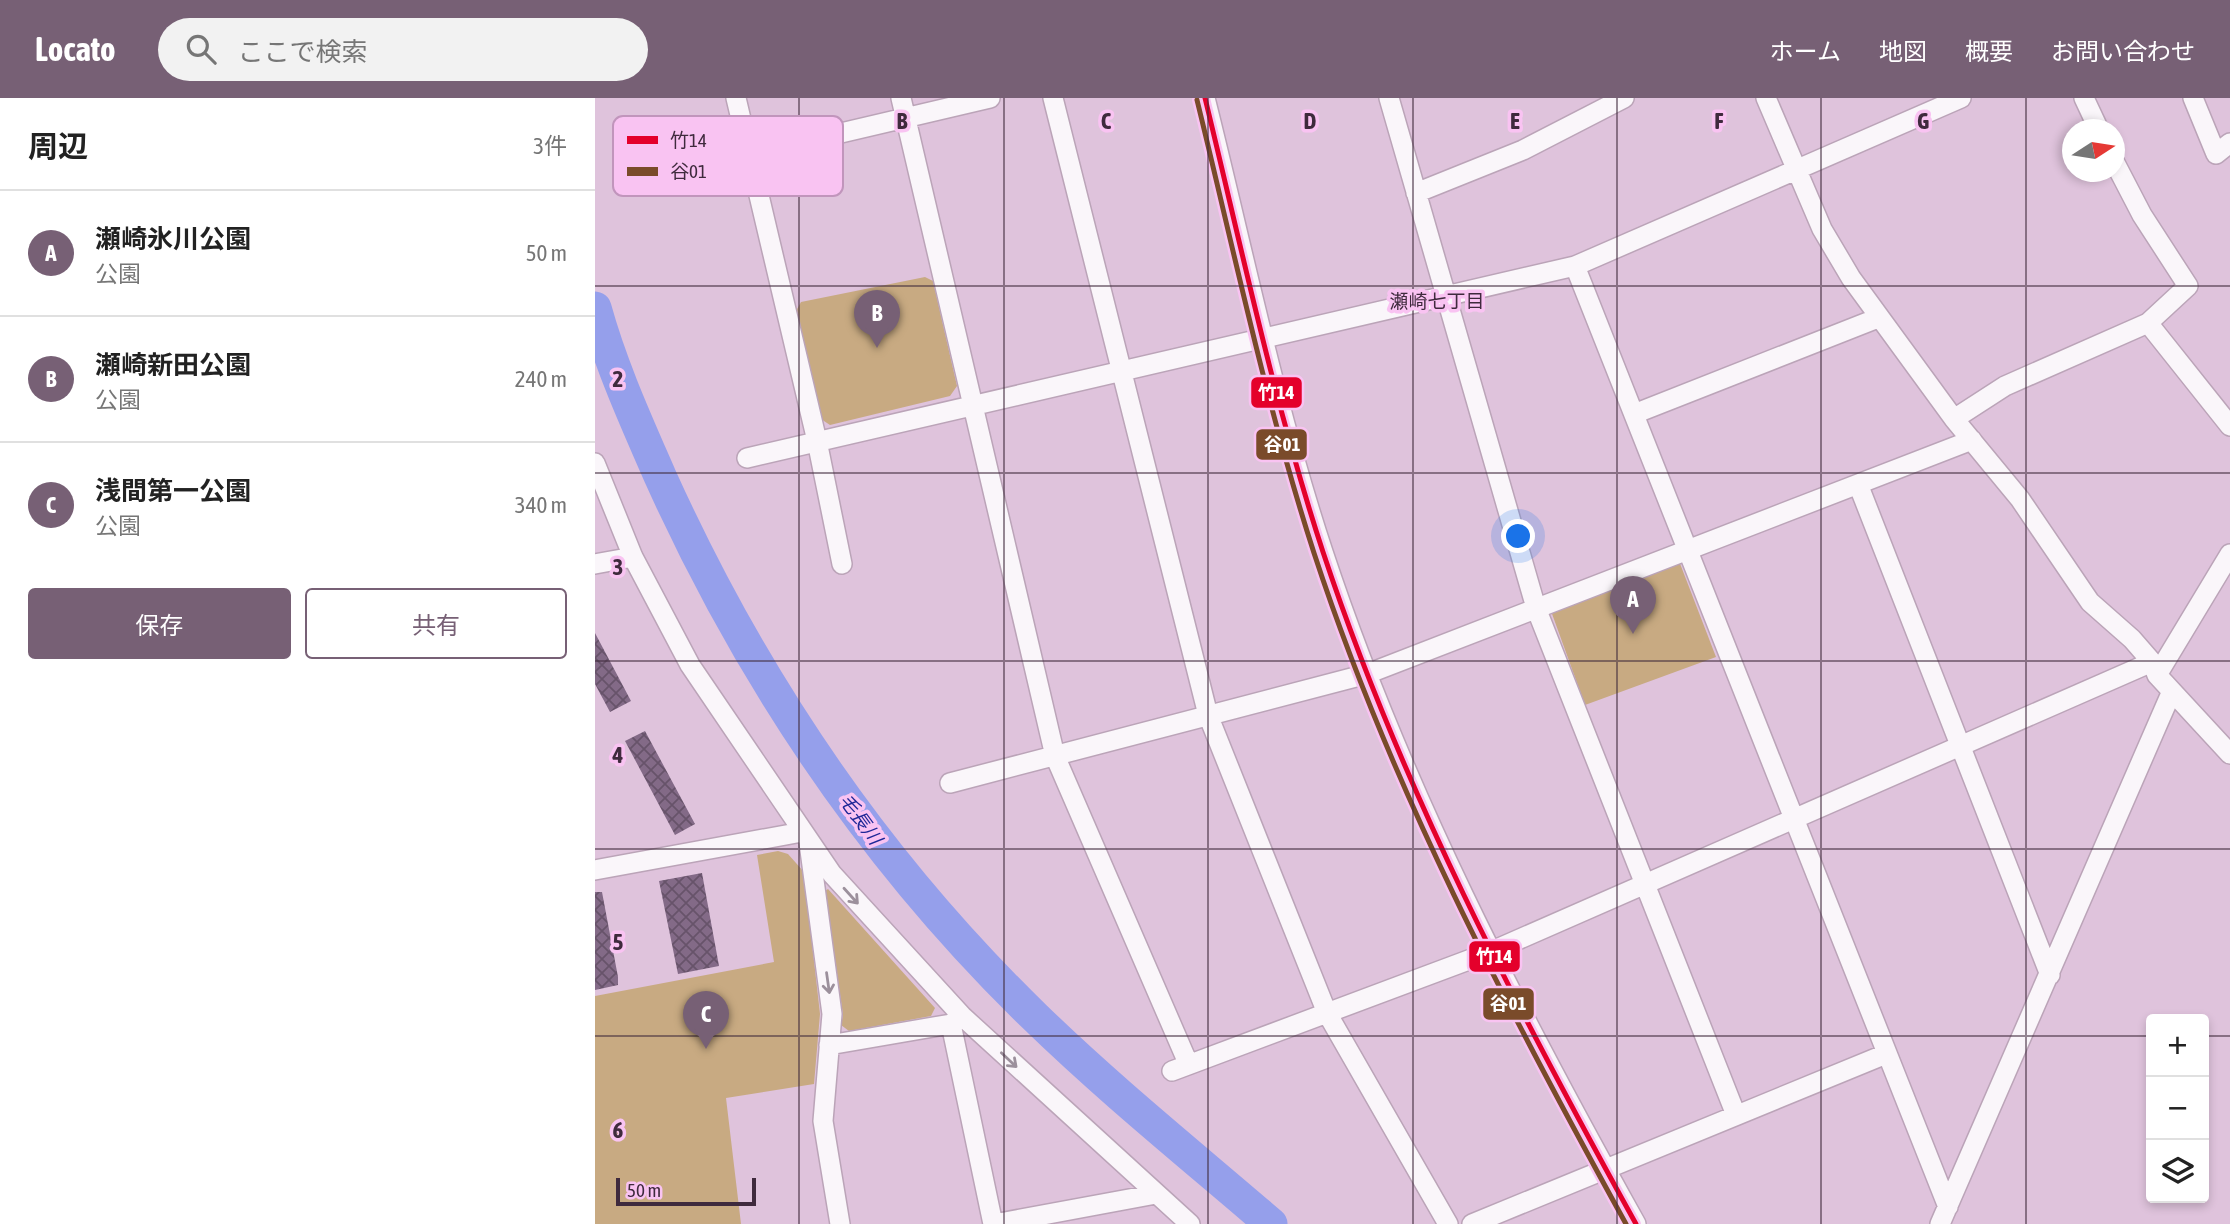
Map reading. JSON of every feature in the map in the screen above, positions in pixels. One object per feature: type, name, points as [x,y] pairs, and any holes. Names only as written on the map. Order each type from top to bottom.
[{"type":"street","points":[[736,98],[740,116]]},
{"type":"street","points":[[901,98],[1055,756],[1180,1067],[1490,952],[1961,744],[2154,668],[2230,554]]},
{"type":"street","points":[[843,134],[990,98]]},
{"type":"street","points":[[1053,98],[1208,715],[1327,1013],[1448,1224]]},
{"type":"street","points":[[1205,98],[1303,489],[1367,674],[1436,842],[1490,952],[1636,1224]]},
{"type":"street","points":[[1389,98],[1536,608],[1736,1115]]},
{"type":"street","points":[[1416,193],[1523,150],[1624,98]]},
{"type":"street","points":[[1766,98],[1822,229],[1878,318],[1954,419],[2020,499],[2090,601],[2132,639],[2172,691],[2230,754]]},
{"type":"street","points":[[747,458],[1575,266],[1797,172],[1961,98]]},
{"type":"street","points":[[2084,98],[2094,119]]},
{"type":"street","points":[[2193,98],[2216,154],[2230,144]]},
{"type":"street","points":[[1954,419],[2005,386],[2148,323],[2188,286],[2142,215],[2125,182]]},
{"type":"street","points":[[759,196],[817,441],[842,564]]},
{"type":"street","points":[[1575,266],[1886,1054],[1944,1215]]},
{"type":"street","points":[[1634,414],[1878,318]]},
{"type":"street","points":[[2148,323],[2230,426]]},
{"type":"street","points":[[950,783],[1367,674],[1972,440]]},
{"type":"street","points":[[595,463],[633,557],[690,664],[801,836],[956,1020],[1190,1224]]},
{"type":"street","points":[[1858,484],[2050,975]]},
{"type":"street","points":[[595,564],[633,557]]},
{"type":"street","points":[[1944,1215],[2172,691]]},
{"type":"street","points":[[595,870],[801,836]]},
{"type":"street","points":[[801,836],[832,1014],[823,1121],[840,1224]]},
{"type":"street","points":[[829,1045],[956,1020]]},
{"type":"street","points":[[956,1020],[994,1224],[1156,1194]]},
{"type":"street","points":[[1472,1224],[1886,1054]]},
{"type":"shaded area","points":[[925,277],[933,281],[957,386],[950,396],[830,425],[821,419],[796,311],[801,302]]},
{"type":"shaded area","points":[[1679,561],[1716,657],[1585,705],[1551,611]]},
{"type":"shaded area","points":[[778,851],[788,854],[804,872],[820,1014],[814,1084],[726,1098],[741,1224],[595,1224],[595,996],[774,962],[757,855]]},
{"type":"shaded area","points":[[828,889],[935,1008],[931,1016],[849,1031],[841,1025],[843,1015],[825,891]]},
{"type":"building","points":[[595,633],[631,701],[610,712],[595,684]]},
{"type":"building","points":[[645,731],[695,824],[675,835],[625,741]]},
{"type":"building","points":[[702,873],[719,966],[678,974],[659,881]]},
{"type":"building","points":[[595,892],[602,892],[618,985],[595,990]]},
{"type":"waterway","name":"毛長川","points":[[595,308],[633,414],[696,551],[777,695],[870,831],[922,896],[977,958],[1035,1017],[1122,1097],[1271,1224]]},
{"type":"transit line","name":"竹14","points":[[1205,98],[1289,440],[1323,552],[1354,639],[1388,726],[1464,895],[1547,1060],[1636,1224]]},
{"type":"transit line","name":"谷01","points":[[1197,100],[1251,328],[1281,441],[1314,553],[1345,640],[1415,812],[1454,896],[1495,979],[1626,1224]]},
{"type":"place","name":"瀬崎新田公園","points":[[877,348]]},
{"type":"place","name":"瀬崎氷川公園","points":[[1633,634]]},
{"type":"place","name":"浅間第一公園","points":[[706,1049]]},
{"type":"district","name":"瀬崎七丁目","points":[[1437,301]]}]
